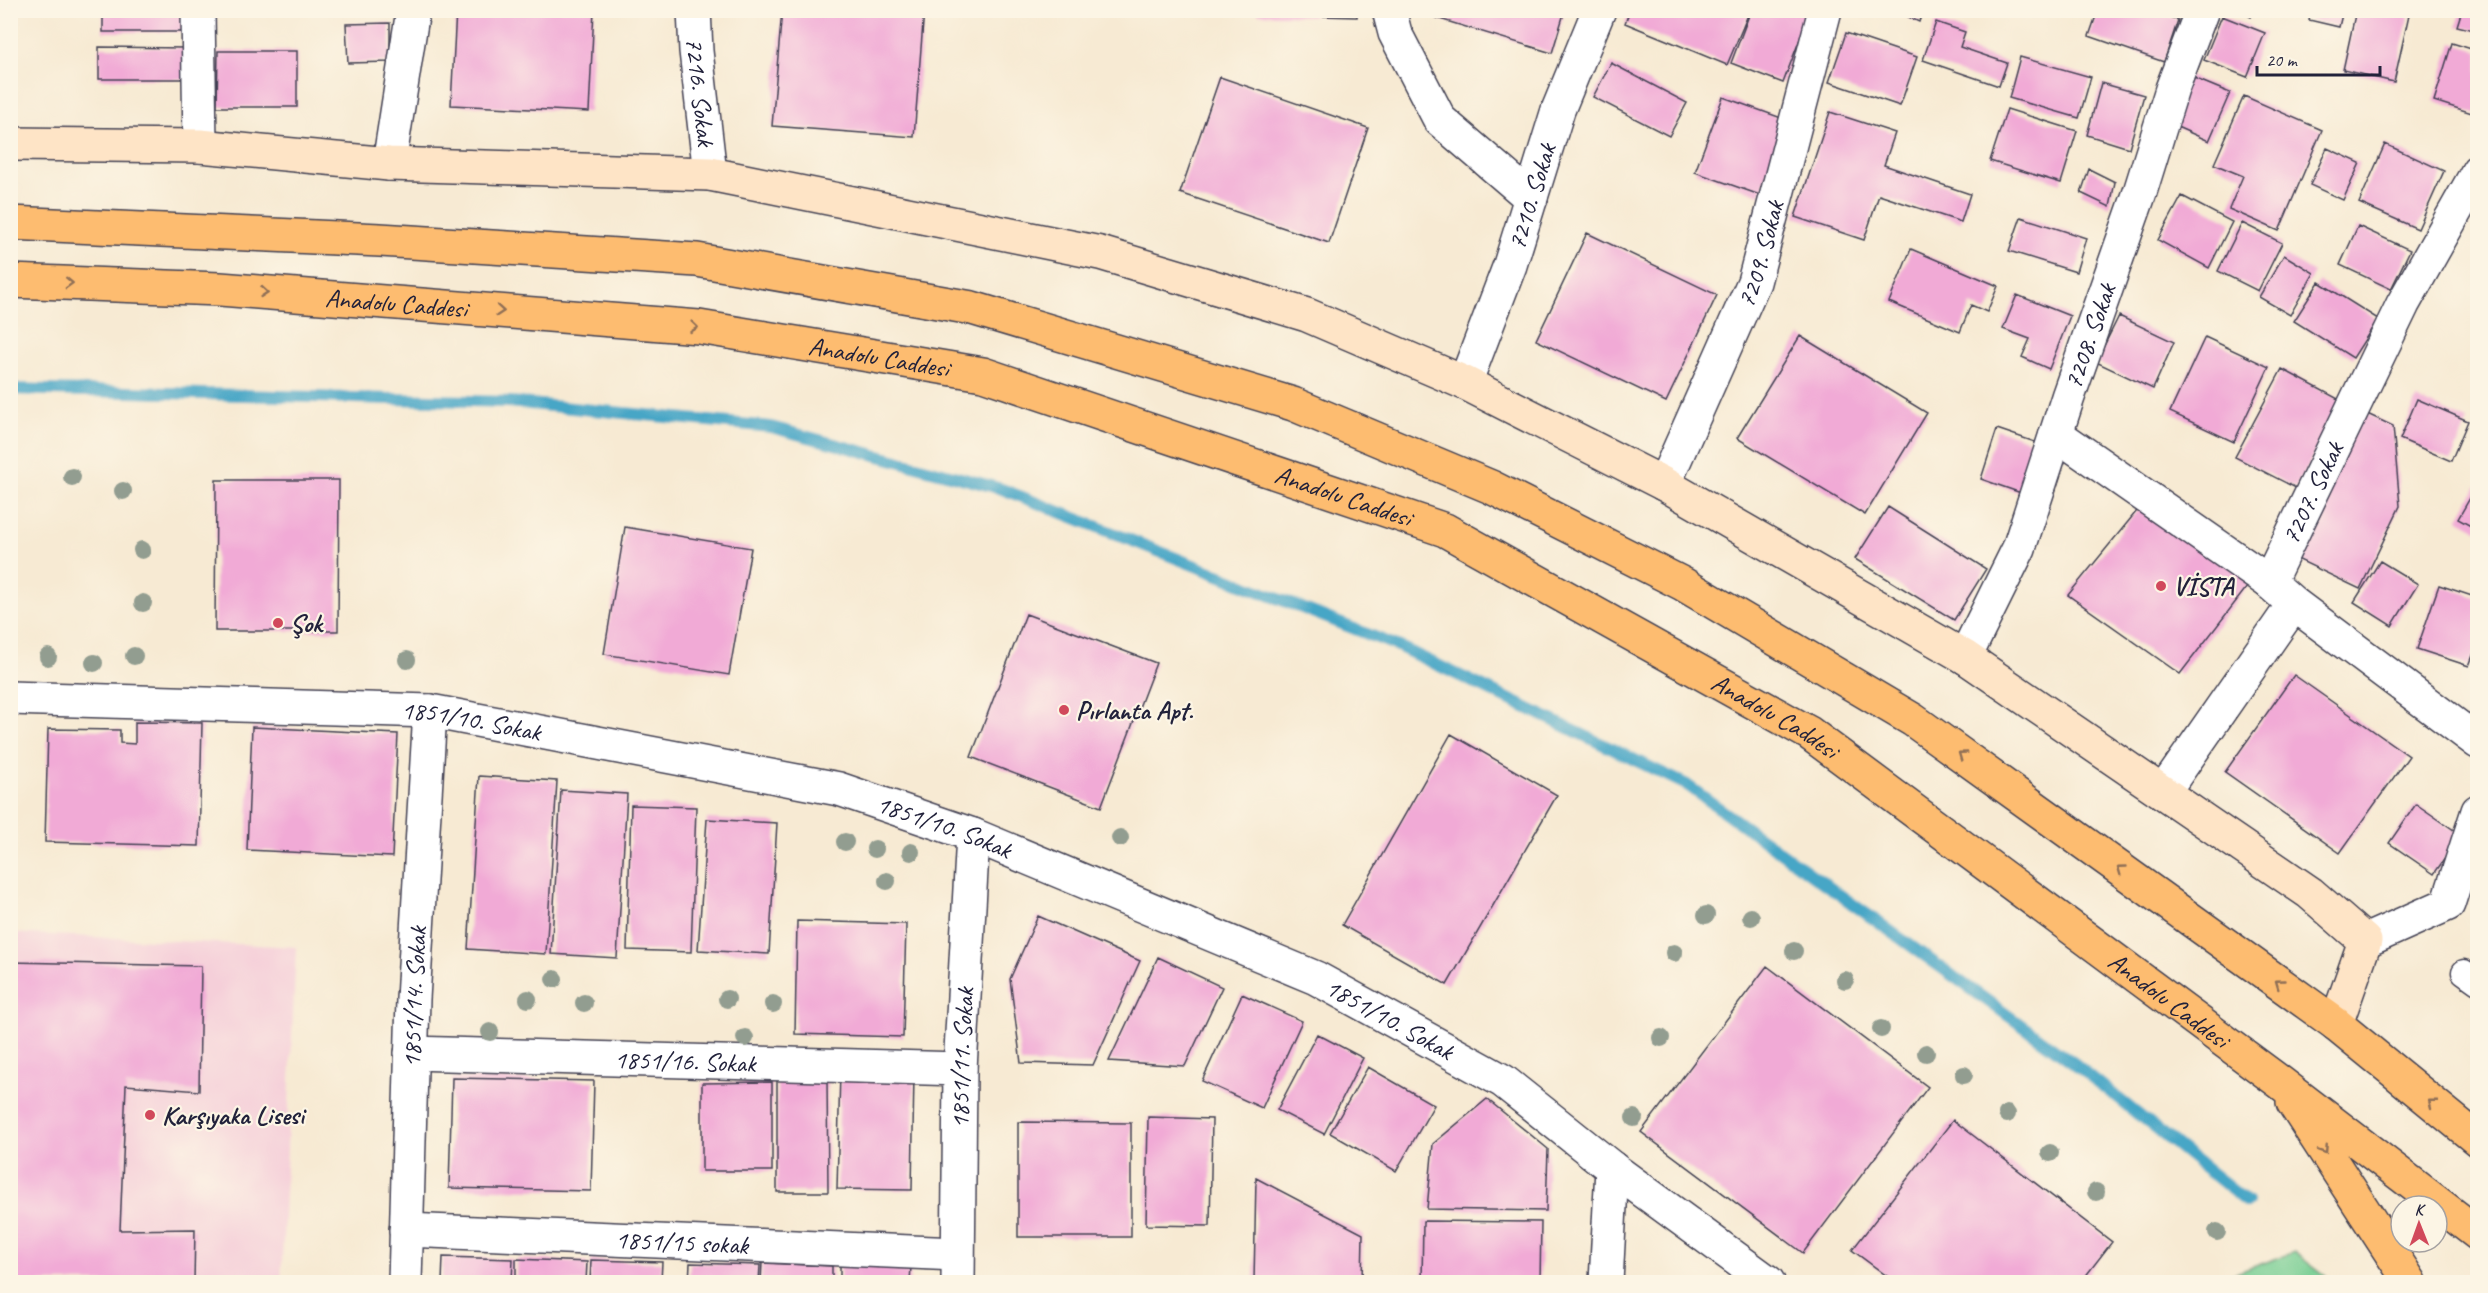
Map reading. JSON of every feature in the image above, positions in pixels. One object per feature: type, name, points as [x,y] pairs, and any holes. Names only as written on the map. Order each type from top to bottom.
[{"type":"highway","points":[[10,223],[380,240],[697,261],[972,308],[1293,404],[1491,487],[1683,584],[1903,714],[2337,1024],[2478,1140]]},
{"type":"highway","name":"Anadolu Caddesi","points":[[10,281],[220,289],[699,327],[983,374],[1445,531],[1809,733],[2281,1083],[2478,1234]]},
{"type":"highway","points":[[2281,1083],[2410,1282]]},
{"type":"street","points":[[198,10],[200,146]]},
{"type":"street","points":[[390,164],[413,10]]},
{"type":"street","name":"7216. Sokak","points":[[694,10],[696,51],[710,174]]},
{"type":"street","points":[[1389,10],[1395,33],[1440,120],[1531,198]]},
{"type":"street","name":"7210. Sokak","points":[[1465,383],[1510,265],[1558,110],[1599,10]]},
{"type":"street","name":"7209. Sokak","points":[[1664,484],[1754,282],[1826,10]]},
{"type":"street","name":"7208. Sokak","points":[[1965,657],[2019,548],[2140,192],[2172,89],[2202,10]]},
{"type":"street","points":[[10,144],[200,146],[390,164],[710,174],[1100,254],[1307,315],[1465,383],[1664,484],[1965,657],[2310,893],[2365,941]]},
{"type":"street","name":"7207. Sokak","points":[[2269,582],[2403,304],[2478,171]]},
{"type":"street","points":[[2056,434],[2269,582],[2294,604],[2478,742]]},
{"type":"street","points":[[2163,791],[2294,604]]},
{"type":"street","name":"1851/10. Sokak","points":[[10,698],[430,711],[839,789],[973,835],[1316,978],[1503,1081],[1612,1168],[1768,1282]]},
{"type":"street","name":"1851/14. Sokak","points":[[405,1282],[411,1053],[430,711]]},
{"type":"street","points":[[2337,1024],[2365,941],[2448,904],[2478,811]]},
{"type":"street","name":"1851/11. Sokak","points":[[957,1268],[960,1069],[973,835]]},
{"type":"street","name":"1851/16. Sokak","points":[[411,1053],[960,1069]]},
{"type":"street","points":[[1606,1282],[1612,1168]]},
{"type":"street","name":"1851/15 sokak","points":[[406,1230],[957,1268]]},
{"type":"shaded area","name":"Karşıyaka Lisesi","points":[[10,933],[296,947],[281,1282],[11,1282]]},
{"type":"green space","points":[[2294,1252],[2333,1282],[2211,1282]]},
{"type":"building","points":[[103,10],[188,10],[188,32],[103,32]]},
{"type":"building","points":[[456,10],[594,10],[589,112],[451,105]]},
{"type":"building","points":[[782,10],[924,10],[914,137],[772,126]]},
{"type":"building","points":[[1228,10],[1249,10],[1249,14],[1228,12]]},
{"type":"building","points":[[1258,10],[1314,10],[1314,16],[1258,14]]},
{"type":"building","points":[[1321,10],[1357,10],[1357,17],[1320,16]]},
{"type":"building","points":[[1410,10],[1565,10],[1552,53]]},
{"type":"building","points":[[1630,10],[1750,10],[1727,65],[1625,23]]},
{"type":"building","points":[[1751,10],[1811,10],[1783,83],[1731,63]]},
{"type":"building","points":[[1894,10],[1923,10],[1919,22]]},
{"type":"building","points":[[2098,10],[2151,10],[2178,20],[2164,62],[2089,36]]},
{"type":"building","points":[[2238,10],[2255,10],[2251,17]]},
{"type":"building","points":[[2311,10],[2343,10],[2339,27],[2309,20]]},
{"type":"building","points":[[2356,10],[2410,10],[2394,82],[2343,70]]},
{"type":"building","points":[[2462,10],[2478,10],[2478,31],[2457,26]]},
{"type":"building","points":[[2222,16],[2265,33],[2247,77],[2204,60]]},
{"type":"building","points":[[1936,22],[1965,32],[1960,47],[2007,63],[1999,86],[1923,60]]},
{"type":"building","points":[[390,23],[390,62],[348,63],[346,24]]},
{"type":"building","points":[[1846,33],[1917,57],[1900,106],[1829,82]]},
{"type":"building","points":[[2452,43],[2478,51],[2478,115],[2434,101]]},
{"type":"building","points":[[99,47],[185,48],[185,79],[99,79]]},
{"type":"building","points":[[218,51],[297,51],[297,107],[217,107]]},
{"type":"building","points":[[2020,57],[2091,77],[2079,118],[2009,98]]},
{"type":"building","points":[[1611,63],[1687,103],[1669,136],[1593,97]]},
{"type":"building","points":[[2189,76],[2230,93],[2209,141],[2168,123]]},
{"type":"building","points":[[1220,77],[1368,128],[1329,243],[1180,193]]},
{"type":"building","points":[[2101,83],[2144,95],[2129,148],[2087,135]]},
{"type":"building","points":[[2244,96],[2322,130],[2279,231],[2229,209],[2243,176],[2214,164]]},
{"type":"building","points":[[1723,97],[1787,120],[1760,195],[1695,172]]},
{"type":"building","points":[[2007,109],[2077,131],[2061,183],[1990,161]]},
{"type":"building","points":[[1830,112],[1895,133],[1884,165],[1970,194],[1961,222],[1879,195],[1864,240],[1795,217]]},
{"type":"building","points":[[2385,144],[2444,171],[2418,229],[2359,203]]},
{"type":"building","points":[[2327,148],[2360,163],[2343,200],[2310,185]]},
{"type":"building","points":[[2089,169],[2115,182],[2110,207],[2081,193]]},
{"type":"building","points":[[2182,196],[2232,222],[2209,268],[2158,240]]},
{"type":"building","points":[[2021,217],[2086,238],[2076,272],[2009,251]]},
{"type":"building","points":[[2242,223],[2282,243],[2258,291],[2218,271]]},
{"type":"building","points":[[2358,226],[2410,250],[2391,289],[2340,265]]},
{"type":"building","points":[[1587,233],[1717,295],[1666,402],[1536,340]]},
{"type":"building","points":[[1911,249],[1998,286],[1987,312],[1971,305],[1960,332],[1889,302]]},
{"type":"building","points":[[2284,255],[2314,273],[2290,315],[2259,297]]},
{"type":"building","points":[[2319,282],[2378,319],[2353,358],[2294,321]]},
{"type":"building","points":[[2017,295],[2070,316],[2049,369],[2022,357],[2030,339],[2003,329]]},
{"type":"building","points":[[2119,316],[2174,342],[2153,389],[2096,362]]},
{"type":"building","points":[[1800,336],[1927,413],[1865,515],[1737,438]]},
{"type":"building","points":[[2205,337],[2269,367],[2234,442],[2170,412]]},
{"type":"building","points":[[2282,369],[2342,401],[2296,488],[2235,457]]},
{"type":"building","points":[[2417,399],[2468,421],[2451,461],[2400,439]]},
{"type":"building","points":[[2363,412],[2393,426],[2400,506],[2360,589],[2293,557]]},
{"type":"building","points":[[1997,429],[2041,444],[2024,494],[1981,479]]},
{"type":"building","points":[[216,480],[339,480],[338,631],[215,631]]},
{"type":"building","points":[[2478,484],[2478,530],[2458,519]]},
{"type":"building","name":"VİSTA","points":[[2145,501],[2254,578],[2180,674],[2068,595]]},
{"type":"building","points":[[1888,507],[1986,569],[1954,620],[1855,559]]},
{"type":"building","points":[[625,527],[751,548],[729,675],[604,654]]},
{"type":"building","points":[[2380,561],[2418,584],[2392,626],[2354,602]]},
{"type":"building","points":[[2439,585],[2478,598],[2478,642],[2469,666],[2417,649]]},
{"type":"building","name":"Pırlanta Apt.","points":[[1026,614],[1156,663],[1101,807],[971,757]]},
{"type":"building","points":[[2294,675],[2409,756],[2340,853],[2225,772]]},
{"type":"building","points":[[135,722],[202,723],[199,846],[45,842],[48,729],[120,730],[120,743],[135,744]]},
{"type":"building","points":[[252,727],[398,734],[392,857],[247,850]]},
{"type":"building","points":[[1451,734],[1557,795],[1447,985],[1342,925]]},
{"type":"building","points":[[479,776],[557,781],[546,954],[468,949]]},
{"type":"building","points":[[561,790],[627,794],[617,958],[551,954]]},
{"type":"building","points":[[2416,804],[2461,835],[2434,874],[2389,843]]},
{"type":"building","points":[[631,805],[696,807],[691,952],[627,950]]},
{"type":"building","points":[[707,819],[777,823],[769,954],[698,950]]},
{"type":"building","points":[[1038,916],[1140,961],[1093,1065],[1021,1063],[1010,979]]},
{"type":"building","points":[[797,921],[906,924],[903,1037],[795,1034]]},
{"type":"building","points":[[1158,957],[1222,987],[1185,1066],[1109,1061]]},
{"type":"building","name":"Karşıyaka Lisesi","points":[[10,962],[201,966],[199,1091],[126,1085],[120,1230],[195,1229],[194,1282],[10,1282]]},
{"type":"building","points":[[1767,966],[1928,1087],[1803,1253],[1641,1132]]},
{"type":"building","points":[[1242,994],[1302,1021],[1262,1108],[1202,1081]]},
{"type":"building","points":[[1317,1034],[1363,1058],[1324,1134],[1277,1110]]},
{"type":"building","points":[[1368,1067],[1434,1105],[1396,1171],[1330,1133]]},
{"type":"building","points":[[840,1072],[914,1074],[912,1190],[837,1189]]},
{"type":"building","points":[[452,1078],[594,1081],[591,1191],[449,1188]]},
{"type":"building","points":[[777,1078],[827,1078],[828,1192],[777,1192]]},
{"type":"building","points":[[772,1082],[772,1171],[702,1171],[702,1083]]},
{"type":"building","points":[[1487,1099],[1548,1149],[1546,1211],[1427,1209],[1433,1144]]},
{"type":"building","points":[[1148,1117],[1212,1119],[1210,1226],[1146,1225]]},
{"type":"building","points":[[1953,1120],[2112,1242],[2081,1282],[1895,1282],[1852,1250]]},
{"type":"building","points":[[1018,1122],[1131,1123],[1131,1237],[1018,1237]]},
{"type":"building","points":[[1256,1178],[1363,1234],[1362,1282],[1254,1282]]},
{"type":"building","points":[[1423,1221],[1541,1222],[1540,1282],[1422,1282]]},
{"type":"building","points":[[443,1257],[513,1259],[512,1282],[442,1282]]},
{"type":"building","points":[[516,1259],[587,1262],[586,1282],[516,1282]]},
{"type":"building","points":[[591,1260],[662,1262],[661,1282],[590,1282]]},
{"type":"building","points":[[690,1263],[760,1265],[759,1282],[689,1282]]},
{"type":"building","points":[[762,1263],[832,1266],[832,1282],[761,1282]]},
{"type":"building","points":[[840,1263],[911,1266],[910,1282],[840,1282]]},
{"type":"waterway","points":[[10,389],[509,402],[771,427],[1002,489],[1400,647],[1687,785],[2074,1063],[2247,1202]]},
{"type":"place","name":"VİSTA","points":[[2161,586]]},
{"type":"place","name":"Şok","points":[[278,623]]},
{"type":"place","name":"Pırlanta Apt.","points":[[1064,710]]},
{"type":"place","name":"Karşıyaka Lisesi","points":[[150,1115]]}]
